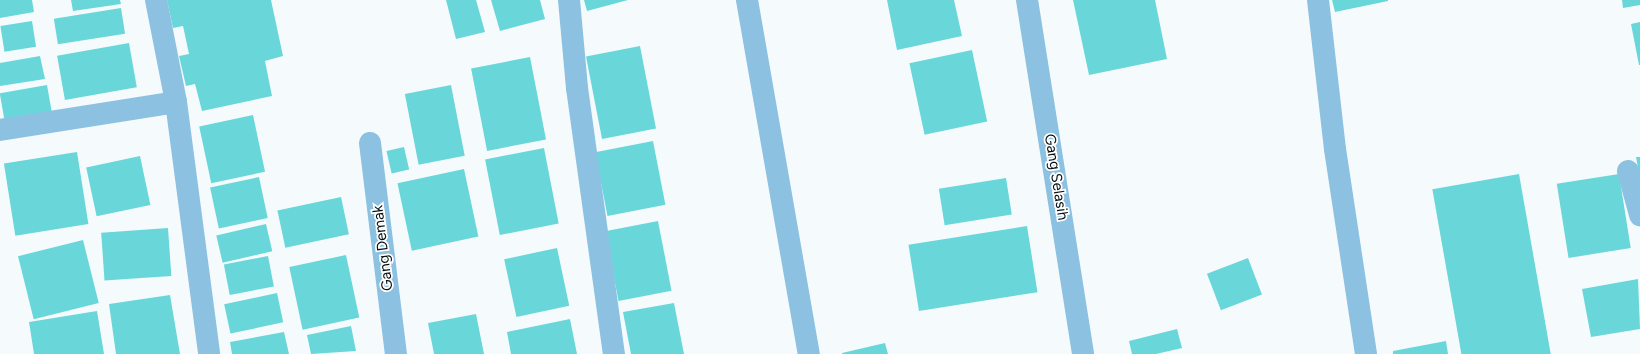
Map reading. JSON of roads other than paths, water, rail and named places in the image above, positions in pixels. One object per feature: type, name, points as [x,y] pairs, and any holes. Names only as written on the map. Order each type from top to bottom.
[{"type":"street","points":[[156,0],[176,102],[209,354]]},
{"type":"street","points":[[569,0],[577,88],[614,354]]},
{"type":"street","points":[[747,0],[809,354]]},
{"type":"street","name":"Gang Selasih","points":[[1028,0],[1083,354]]},
{"type":"street","points":[[1318,0],[1335,150],[1366,354]]},
{"type":"street","points":[[0,130],[176,102]]},
{"type":"street","name":"Gang Demak","points":[[370,143],[396,354]]},
{"type":"street","points":[[1628,171],[1640,215]]}]
